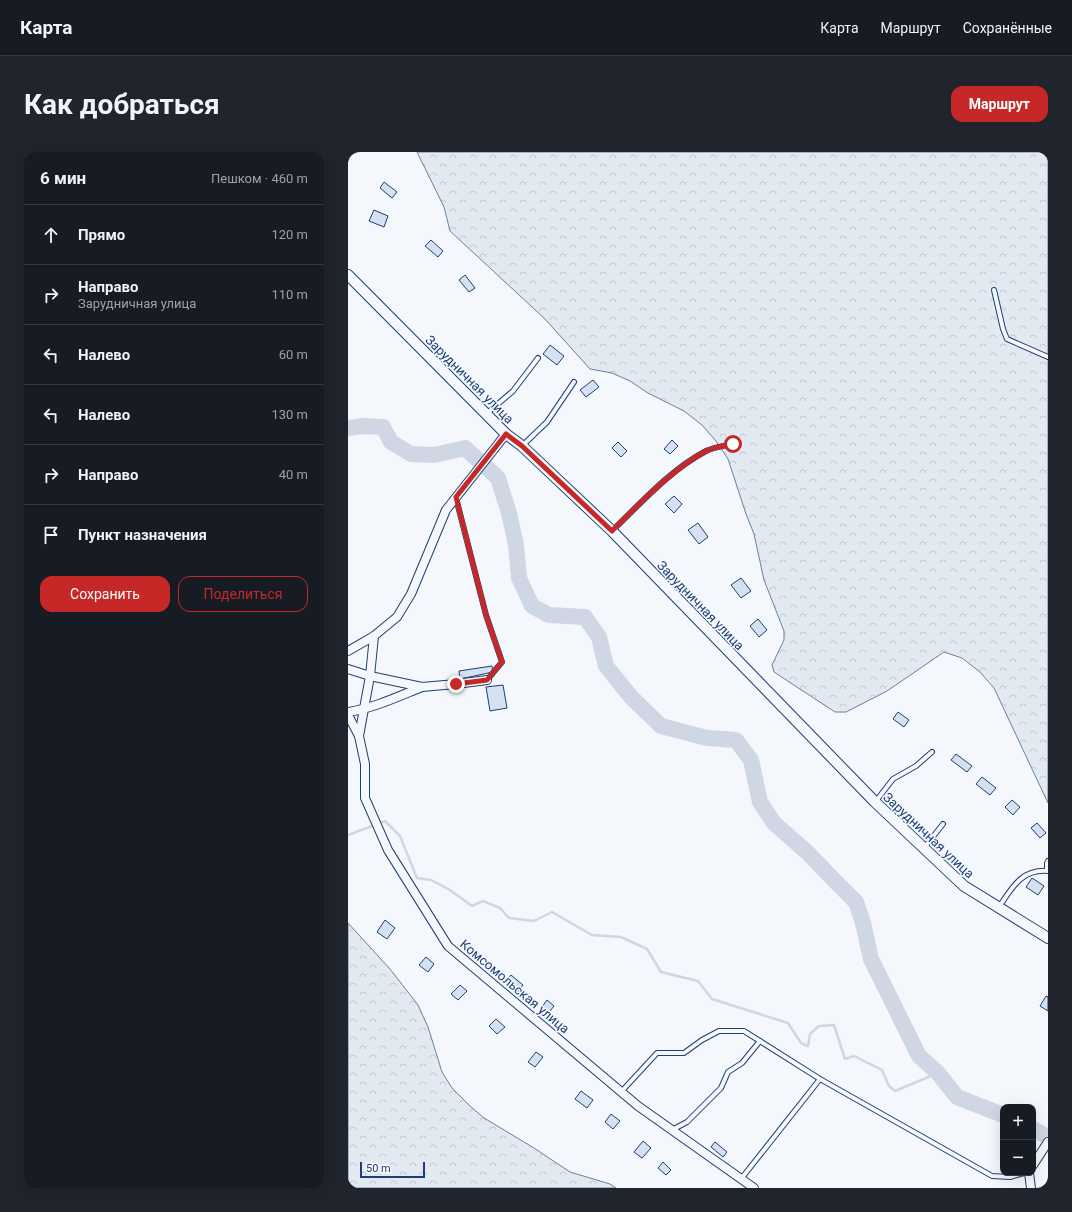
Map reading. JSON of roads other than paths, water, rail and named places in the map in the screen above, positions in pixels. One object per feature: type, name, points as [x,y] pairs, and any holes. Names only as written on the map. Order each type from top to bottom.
[{"type":"street","name":"Зарудничная улица","points":[[348,276],[506,434],[522,446],[612,531],[875,802],[964,886],[1048,938]]},
{"type":"street","points":[[348,651],[374,636],[397,617],[412,594],[446,510],[506,434]]},
{"type":"street","name":"Комсомольская улица","points":[[374,636],[370,676],[359,736],[365,764],[365,798],[388,850],[448,946],[638,1106],[754,1188]]},
{"type":"street","points":[[348,669],[370,676],[422,687],[487,680]]},
{"type":"street","points":[[359,736],[348,714],[387,702],[422,687]]},
{"type":"street","points":[[1036,1161],[1048,1142]]},
{"type":"street","points":[[1029,1176],[1031,1188]]},
{"type":"lane","points":[[994,290],[1003,329],[1007,339],[1048,357]]},
{"type":"lane","points":[[486,414],[513,391],[538,358]]},
{"type":"lane","points":[[522,446],[547,422],[574,382]]},
{"type":"lane","points":[[612,531],[661,484],[687,463],[708,451],[733,444]]},
{"type":"lane","points":[[456,497],[486,615],[502,662],[487,680]]},
{"type":"lane","points":[[875,802],[893,780],[916,766],[932,752]]},
{"type":"lane","points":[[924,848],[943,824]]},
{"type":"lane","points":[[999,908],[1019,879],[1028,874],[1048,871],[1048,861]]},
{"type":"lane","points":[[621,1092],[657,1053],[684,1053],[702,1040],[719,1031],[744,1031],[820,1079],[992,1176],[1014,1176]]},
{"type":"lane","points":[[672,1130],[687,1122],[721,1088],[728,1072],[742,1063],[760,1041]]},
{"type":"lane","points":[[741,1179],[820,1079]]},
{"type":"waterway","points":[[348,428],[364,426],[383,427],[391,442],[411,454],[434,455],[465,448],[498,478],[509,513],[516,545],[519,578],[532,606],[549,615],[585,617],[599,637],[606,666],[631,697],[661,726],[707,738],[736,740],[751,760],[760,802],[774,823],[808,853],[856,902],[863,923],[871,959],[919,1056],[938,1073],[957,1097],[1000,1114]]},
{"type":"waterway","points":[[348,835],[385,821],[400,836],[417,878],[431,880],[450,890],[472,906],[483,901],[500,908],[509,918],[534,921],[552,912],[592,935],[621,937],[647,949],[661,972],[698,981],[712,999],[788,1023],[801,1043],[808,1046],[810,1034],[819,1026],[834,1025],[845,1059],[854,1056],[882,1070],[889,1086],[895,1091],[938,1073]]},
{"type":"waterway","points":[[1036,1131],[1048,1137]]}]
